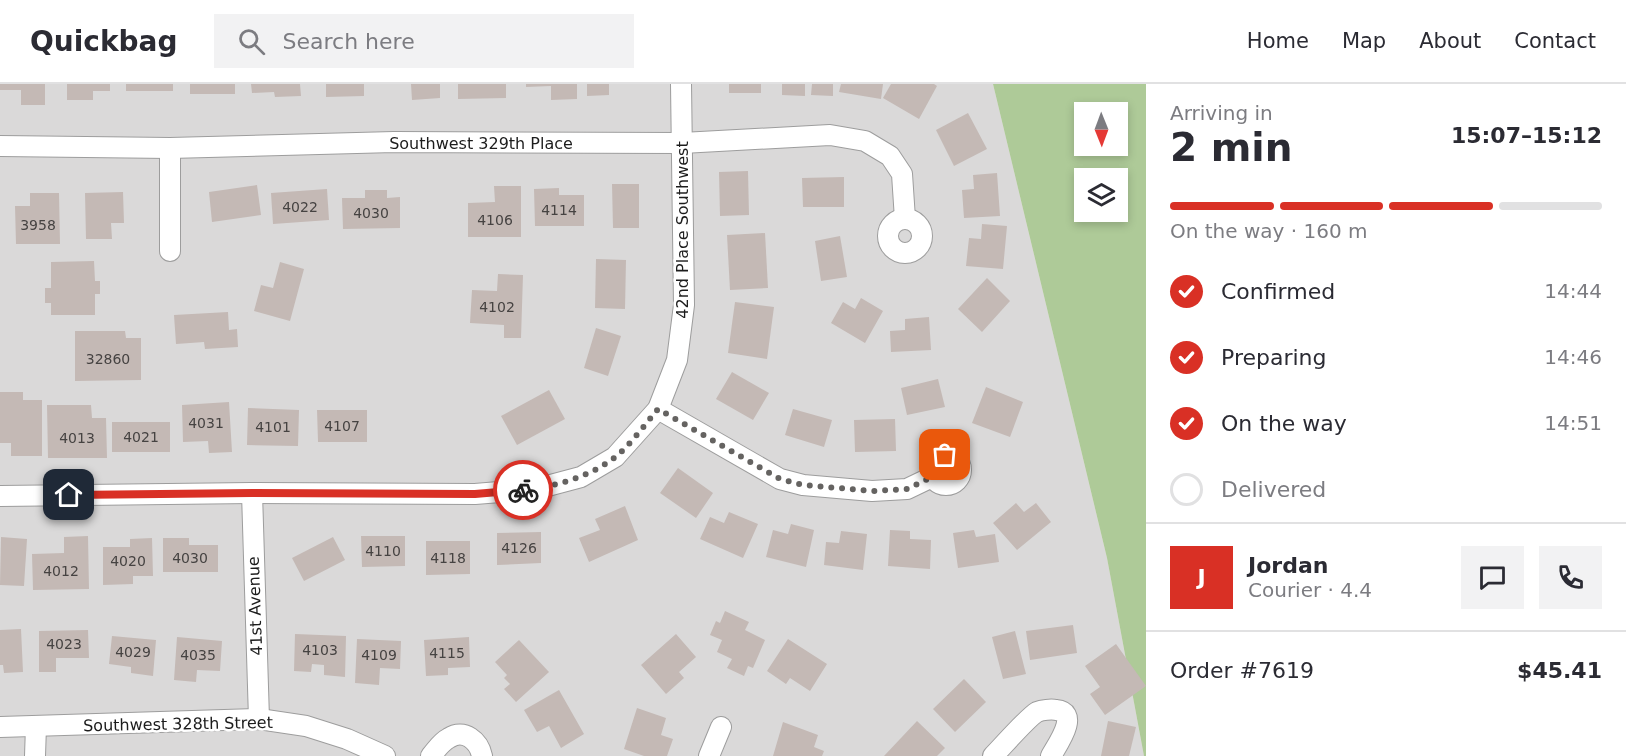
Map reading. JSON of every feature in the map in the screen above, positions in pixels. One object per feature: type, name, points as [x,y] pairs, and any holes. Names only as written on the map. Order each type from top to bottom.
[{"type":"street","name":"42nd Place Southwest","points":[[658,409],[677,360],[684,305],[681,84]]},
{"type":"street","name":"Southwest 329th Place","points":[[0,146],[170,148],[394,142],[682,143],[830,135],[865,141],[890,156],[903,174],[905,219]]},
{"type":"street","points":[[170,148],[170,251]]},
{"type":"street","points":[[0,496],[252,493],[475,494],[536,489],[581,477],[615,457],[658,409],[780,479],[803,485],[873,491],[907,489],[932,477]]},
{"type":"street","name":"41st Avenue","points":[[252,493],[259,719]]},
{"type":"street","points":[[993,756],[1036,712],[1061,710],[1067,716],[1068,725],[1051,756]]},
{"type":"street","name":"Southwest 328th Street","points":[[0,727],[259,719],[306,726],[347,739],[385,756]]},
{"type":"street","points":[[35,756],[36,726]]},
{"type":"street","points":[[709,756],[721,727]]},
{"type":"street","points":[[431,756],[447,738],[462,735],[476,741],[482,756]]},
{"type":"shaded area","points":[[0,84],[993,84],[1107,558],[1144,756],[0,756]]},
{"type":"green space","points":[[993,84],[1146,84],[1146,756],[1144,756],[1107,558]]},
{"type":"building","points":[[0,84],[45,84],[45,105],[21,105],[21,90],[0,90]]},
{"type":"building","points":[[67,84],[110,84],[110,91],[93,91],[93,100],[67,100]]},
{"type":"building","points":[[126,84],[173,84],[173,91],[126,91]]},
{"type":"building","points":[[190,84],[235,84],[235,94],[190,94]]},
{"type":"building","points":[[251,84],[300,84],[301,96],[275,97],[274,92],[252,93]]},
{"type":"building","points":[[326,84],[364,84],[364,96],[326,97]]},
{"type":"building","points":[[411,84],[440,84],[440,98],[412,100]]},
{"type":"building","points":[[458,84],[506,84],[506,98],[458,99]]},
{"type":"building","points":[[526,84],[577,84],[577,99],[551,100],[551,86],[526,87]]},
{"type":"building","points":[[587,84],[609,84],[609,95],[587,96]]},
{"type":"building","points":[[729,84],[761,84],[761,93],[729,93]]},
{"type":"building","points":[[782,84],[805,84],[805,96],[782,95]]},
{"type":"building","points":[[812,84],[833,84],[833,96],[811,95]]},
{"type":"building","points":[[841,84],[883,84],[881,99],[839,92]]},
{"type":"building","points":[[891,84],[934,84],[937,86],[919,119],[883,98]]},
{"type":"building","points":[[968,113],[987,149],[954,166],[936,130]]},
{"type":"building","points":[[748,171],[749,215],[720,216],[719,172]]},
{"type":"building","points":[[997,173],[1000,216],[964,218],[962,190],[974,189],[973,175]]},
{"type":"building","points":[[844,177],[844,207],[803,207],[802,178]]},
{"type":"building","points":[[612,184],[639,184],[639,228],[613,228]]},
{"type":"building","points":[[257,185],[261,215],[212,222],[209,192]]},
{"type":"building","points":[[494,186],[521,186],[521,237],[468,237],[468,203],[495,202]]},
{"type":"building","points":[[559,188],[559,195],[584,195],[584,226],[535,226],[534,189]]},
{"type":"building","points":[[327,189],[329,220],[273,224],[271,193]]},
{"type":"building","points":[[365,190],[387,190],[387,198],[400,197],[400,228],[343,229],[342,198],[365,198]]},
{"type":"building","points":[[123,192],[124,223],[111,223],[112,239],[86,239],[85,193]]},
{"type":"building","points":[[30,193],[59,193],[60,244],[16,244],[15,206],[30,206]]},
{"type":"building","points":[[982,224],[1007,226],[1003,269],[966,266],[969,238],[981,239]]},
{"type":"building","points":[[765,233],[768,288],[730,290],[727,235]]},
{"type":"building","points":[[840,236],[847,277],[821,281],[815,241]]},
{"type":"building","points":[[596,259],[626,260],[625,309],[595,308]]},
{"type":"building","points":[[94,261],[95,281],[100,281],[100,294],[95,294],[95,315],[51,315],[51,303],[45,303],[45,288],[51,288],[51,262]]},
{"type":"building","points":[[280,262],[304,269],[290,321],[254,311],[261,285],[273,288]]},
{"type":"building","points":[[498,274],[523,275],[521,338],[504,338],[504,325],[470,323],[472,290],[497,291]]},
{"type":"building","points":[[987,278],[1010,301],[982,332],[958,309]]},
{"type":"building","points":[[861,298],[883,311],[865,343],[831,323],[843,302],[855,309]]},
{"type":"building","points":[[735,302],[774,307],[767,359],[728,353]]},
{"type":"building","points":[[228,312],[229,330],[237,329],[238,347],[205,349],[204,342],[176,344],[174,315]]},
{"type":"building","points":[[929,317],[931,350],[891,352],[890,331],[905,330],[905,319]]},
{"type":"building","points":[[596,328],[621,336],[608,376],[584,368]]},
{"type":"building","points":[[75,331],[125,331],[126,338],[141,338],[141,380],[75,381]]},
{"type":"building","points":[[732,372],[769,393],[753,420],[716,399]]},
{"type":"building","points":[[938,379],[945,407],[907,415],[901,388]]},
{"type":"building","points":[[986,387],[1023,402],[1010,437],[972,423]]},
{"type":"building","points":[[549,390],[565,419],[517,445],[501,416]]},
{"type":"building","points":[[0,392],[23,392],[23,400],[42,400],[42,456],[11,456],[11,443],[0,443]]},
{"type":"building","points":[[229,402],[232,452],[209,453],[208,441],[183,442],[182,405]]},
{"type":"building","points":[[47,405],[91,405],[92,418],[106,418],[107,458],[48,458]]},
{"type":"building","points":[[248,408],[299,410],[298,446],[247,445]]},
{"type":"building","points":[[793,409],[832,420],[824,447],[785,435]]},
{"type":"building","points":[[317,410],[367,410],[367,442],[318,442]]},
{"type":"building","points":[[895,419],[896,451],[855,452],[854,420]]},
{"type":"building","points":[[112,422],[170,422],[170,452],[112,452]]},
{"type":"building","points":[[678,468],[713,493],[696,518],[660,493]]},
{"type":"building","points":[[1016,503],[1024,512],[1036,503],[1051,522],[1017,550],[993,523]]},
{"type":"building","points":[[625,506],[638,540],[589,562],[579,538],[600,530],[595,519]]},
{"type":"building","points":[[729,512],[758,524],[743,558],[700,539],[710,517],[724,523]]},
{"type":"building","points":[[791,524],[814,530],[806,567],[766,557],[773,530],[788,534]]},
{"type":"building","points":[[890,530],[910,531],[910,539],[931,540],[930,569],[888,566]]},
{"type":"building","points":[[974,530],[976,537],[995,534],[999,562],[958,568],[953,533]]},
{"type":"building","points":[[841,531],[867,534],[863,570],[824,565],[826,542],[839,543]]},
{"type":"building","points":[[541,532],[541,563],[497,565],[497,533]]},
{"type":"building","points":[[88,536],[89,589],[33,590],[32,554],[64,553],[64,537]]},
{"type":"building","points":[[361,536],[405,536],[405,566],[362,567]]},
{"type":"building","points":[[1,537],[27,539],[24,586],[0,585]]},
{"type":"building","points":[[333,537],[345,560],[304,581],[292,558]]},
{"type":"building","points":[[152,538],[153,576],[133,576],[133,584],[103,585],[103,547],[130,547],[130,539]]},
{"type":"building","points":[[163,538],[189,538],[189,545],[218,545],[218,572],[163,572]]},
{"type":"building","points":[[426,541],[470,541],[470,574],[426,575]]},
{"type":"building","points":[[725,611],[749,622],[745,630],[765,640],[753,668],[748,666],[744,676],[727,668],[732,659],[717,652],[722,640],[710,635],[716,621],[720,623]]},
{"type":"building","points":[[1073,625],[1077,653],[1030,660],[1026,631]]},
{"type":"building","points":[[21,629],[23,672],[4,673],[3,665],[0,665],[0,630]]},
{"type":"building","points":[[88,630],[89,658],[56,658],[56,672],[39,672],[39,631]]},
{"type":"building","points":[[1015,631],[1026,674],[1003,679],[992,637]]},
{"type":"building","points":[[295,634],[346,636],[345,677],[324,675],[324,665],[312,664],[311,672],[294,671]]},
{"type":"building","points":[[676,634],[696,657],[679,672],[684,678],[666,694],[641,665]]},
{"type":"building","points":[[112,636],[156,640],[153,676],[131,673],[131,667],[109,664]]},
{"type":"building","points":[[177,637],[222,641],[220,671],[197,670],[196,682],[174,680]]},
{"type":"building","points":[[469,637],[470,667],[448,668],[448,675],[426,676],[424,640]]},
{"type":"building","points":[[357,639],[401,641],[400,669],[380,668],[379,685],[355,683]]},
{"type":"building","points":[[788,639],[827,664],[810,691],[790,678],[786,684],[767,671]]},
{"type":"building","points":[[519,640],[549,672],[516,702],[504,689],[510,684],[504,678],[507,675],[495,662]]},
{"type":"building","points":[[1116,644],[1146,686],[1105,715],[1090,694],[1100,687],[1085,666]]},
{"type":"building","points":[[964,679],[986,702],[955,732],[933,709]]},
{"type":"building","points":[[559,690],[584,734],[561,748],[549,726],[537,732],[524,710]]},
{"type":"building","points":[[637,708],[666,718],[661,735],[673,739],[667,756],[644,756],[624,749]]},
{"type":"building","points":[[917,721],[945,748],[937,756],[884,756]]},
{"type":"building","points":[[1108,721],[1136,727],[1129,756],[1101,756]]},
{"type":"building","points":[[783,722],[818,735],[814,747],[824,751],[822,756],[773,756]]},
{"type":"way so far","points":[[523,490],[536,489],[581,477],[615,457],[658,409],[780,479],[803,485],[873,491],[907,489],[932,477],[931,465],[939,456],[945,455]]},
{"type":"route","points":[[69,495],[475,494],[523,490]]}]
